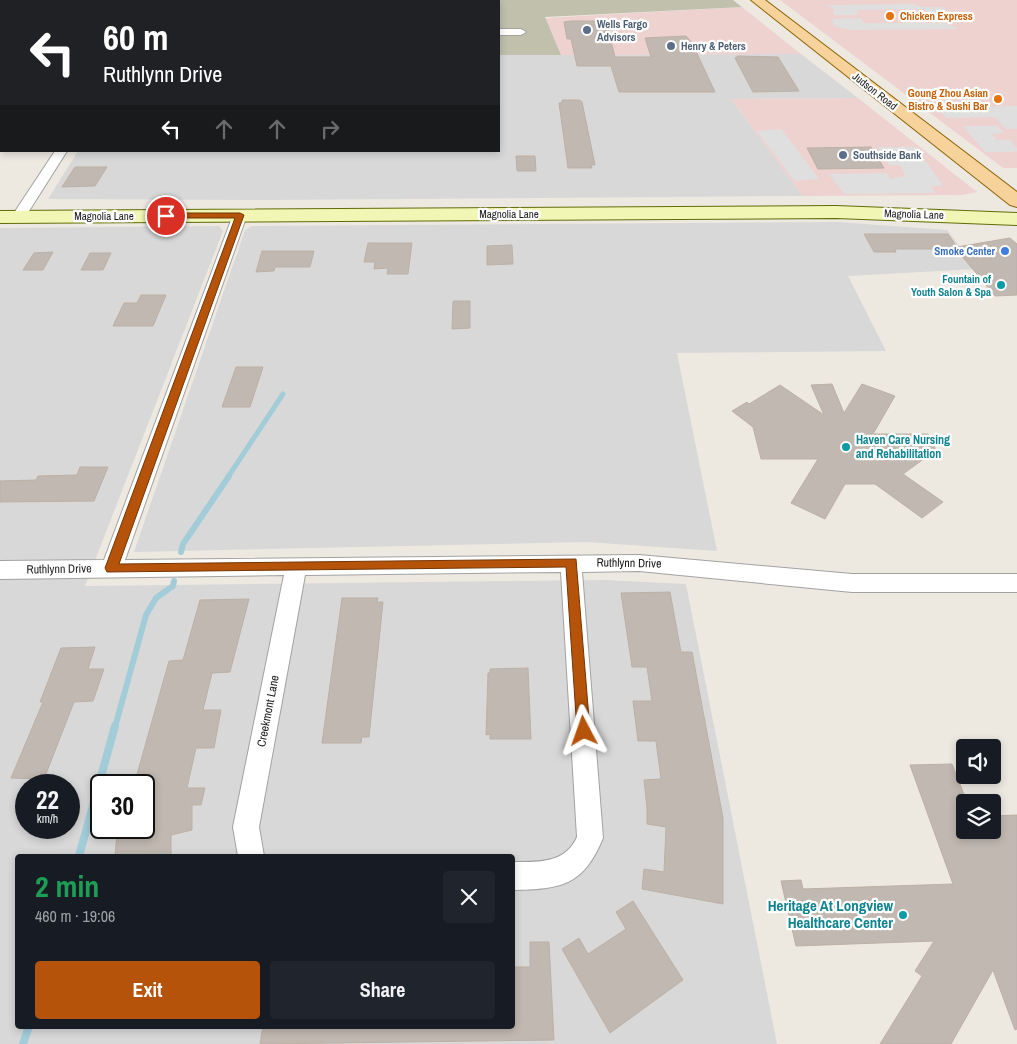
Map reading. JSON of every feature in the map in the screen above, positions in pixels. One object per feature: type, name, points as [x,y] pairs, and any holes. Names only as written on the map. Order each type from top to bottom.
[{"type":"main road","name":"Judson Road","points":[[757,0],[1017,200]]},
{"type":"main road","name":"Magnolia Lane","points":[[9,216],[836,212],[1017,219]]},
{"type":"street","points":[[500,32],[522,32]]},
{"type":"street","points":[[9,216],[60,152]]},
{"type":"street","points":[[111,568],[240,215]]},
{"type":"street","points":[[515,876],[532,876],[564,870],[582,856],[590,838],[571,562]]},
{"type":"street","name":"Ruthlynn Drive","points":[[0,570],[571,562],[668,564],[861,583],[1017,583]]},
{"type":"street","name":"Creekmont Lane","points":[[251,854],[246,826],[296,566]]},
{"type":"shaded area","points":[[500,0],[733,0],[742,7],[545,17],[561,55],[500,55]]},
{"type":"shaded area","points":[[780,0],[1017,0],[1017,168],[1003,168]]},
{"type":"shaded area","points":[[914,4],[922,7],[943,7],[954,18],[932,18],[924,9],[858,10],[857,15],[834,15],[833,8],[827,5]]},
{"type":"shaded area","points":[[742,7],[801,54],[561,55],[545,18]]},
{"type":"shaded area","points":[[861,18],[863,23],[945,23],[958,29],[852,30],[836,27],[831,19]]},
{"type":"shaded area","points":[[801,54],[858,98],[731,99],[803,196],[266,200],[48,199],[77,152],[500,152],[500,55]]},
{"type":"shaded area","points":[[858,98],[977,192],[963,195],[803,196],[731,99]]},
{"type":"shaded area","points":[[1017,106],[1017,129],[1006,129],[994,117],[946,118],[937,107]]},
{"type":"shaded area","points":[[963,126],[998,126],[1004,133],[992,134],[997,140],[1010,140],[1017,148],[1017,152],[985,152]]},
{"type":"shaded area","points":[[781,129],[819,179],[795,181],[757,131]]},
{"type":"shaded area","points":[[877,147],[916,147],[943,186],[931,186],[935,193],[845,194],[828,174],[887,173],[890,179],[905,176],[900,165],[889,165]]},
{"type":"shaded area","points":[[839,222],[947,230],[977,269],[848,276],[886,351],[677,353],[717,551],[586,542],[134,552],[245,230],[252,226]]},
{"type":"shaded area","points":[[219,226],[223,231],[85,586],[605,580],[686,584],[777,1044],[0,1044],[0,228]]},
{"type":"building","points":[[606,21],[615,57],[651,57],[645,38],[686,36],[692,43],[715,92],[619,92],[611,66],[577,66],[571,39],[567,39],[564,22]]},
{"type":"building","points":[[738,56],[778,57],[799,91],[753,92],[735,58]]},
{"type":"building","points":[[562,100],[579,100],[582,102],[595,165],[591,165],[592,168],[568,168],[559,103],[562,103]]},
{"type":"building","name":"Southside Bank","points":[[871,147],[884,168],[818,169],[807,148]]},
{"type":"building","points":[[516,156],[535,156],[536,171],[517,171]]},
{"type":"building","points":[[75,167],[107,167],[95,186],[62,187]]},
{"type":"building","points":[[864,234],[948,234],[957,247],[1010,238],[1017,244],[1017,295],[995,296],[956,249],[895,249],[896,252],[874,252]]},
{"type":"building","points":[[368,243],[412,243],[408,274],[387,274],[388,268],[374,269],[375,262],[364,262]]},
{"type":"building","points":[[512,245],[513,264],[487,265],[487,246]]},
{"type":"building","points":[[262,251],[314,251],[310,267],[275,267],[274,271],[256,272]]},
{"type":"building","points":[[53,252],[43,270],[23,270],[34,253]]},
{"type":"building","points":[[90,253],[111,253],[103,270],[81,270]]},
{"type":"building","points":[[141,295],[166,295],[153,326],[113,326],[124,303],[137,303]]},
{"type":"building","points":[[453,301],[470,301],[470,328],[452,329]]},
{"type":"building","points":[[236,367],[263,367],[250,407],[222,407]]},
{"type":"building","name":"Haven Care Nursing and Rehabilitation","points":[[832,384],[844,413],[862,384],[895,396],[873,434],[928,434],[940,458],[925,458],[903,474],[943,502],[922,518],[875,484],[845,484],[825,519],[791,503],[818,459],[761,459],[753,427],[732,411],[747,402],[749,404],[780,385],[824,415],[811,385]]},
{"type":"building","points":[[80,467],[108,467],[94,501],[0,502],[0,481],[36,480],[38,476],[77,475]]},
{"type":"building","points":[[670,592],[681,652],[692,652],[723,818],[723,904],[642,889],[644,869],[664,872],[666,827],[647,824],[644,780],[661,779],[656,741],[638,741],[633,701],[652,701],[647,667],[632,667],[621,593]]},
{"type":"building","points":[[342,598],[378,598],[377,602],[383,602],[369,737],[362,737],[361,743],[322,743]]},
{"type":"building","points":[[249,599],[230,672],[212,673],[203,710],[221,710],[214,748],[196,748],[187,788],[205,788],[201,805],[192,805],[192,830],[171,835],[171,854],[115,854],[116,839],[155,839],[155,774],[137,774],[169,661],[183,660],[200,600]]},
{"type":"building","points":[[95,647],[88,669],[104,669],[93,701],[74,702],[46,774],[15,774],[15,778],[11,778],[43,702],[40,702],[61,648]]},
{"type":"building","points":[[528,668],[531,739],[490,739],[490,734],[486,735],[488,673],[490,673],[490,669]]},
{"type":"building","name":"Heritage At Longview Healthcare Center","points":[[952,764],[956,774],[956,784],[960,784],[964,794],[956,794],[956,839],[1001,839],[1001,816],[1017,815],[1017,1029],[1015,1030],[993,970],[951,1044],[880,1044],[922,976],[915,971],[934,941],[796,946],[781,881],[801,880],[803,889],[953,884],[910,765]]},
{"type":"building","points":[[633,901],[683,980],[610,1033],[562,949],[579,938],[588,954],[626,929],[616,912]]},
{"type":"building","points":[[530,942],[549,942],[554,1040],[260,1044],[262,1029],[515,1029],[515,967],[530,967]]},
{"type":"waterway","points":[[228,477],[283,394]]},
{"type":"waterway","points":[[181,552],[183,544],[229,476]]},
{"type":"waterway","points":[[115,727],[146,615],[156,598],[173,586],[174,581]]},
{"type":"waterway","points":[[80,854],[115,726]]},
{"type":"waterway","points":[[23,1044],[28,1029]]},
{"type":"place","name":"Chicken Express","points":[[890,16]]},
{"type":"place","name":"Wells Fargo Advisors","points":[[587,30]]},
{"type":"place","name":"Henry & Peters","points":[[671,46]]},
{"type":"place","name":"Goung Zhou Asian Bistro & Sushi Bar","points":[[998,99]]},
{"type":"place","name":"Southside Bank","points":[[843,155]]},
{"type":"place","name":"Smoke Center","points":[[1005,251]]},
{"type":"place","name":"Fountain of Youth Salon & Spa","points":[[1001,285]]},
{"type":"place","name":"Haven Care Nursing and Rehabilitation","points":[[846,447]]},
{"type":"place","name":"Heritage At Longview Healthcare Center","points":[[903,915]]},
{"type":"route","points":[[166,216],[240,215],[111,568],[571,562],[584,731]]}]
